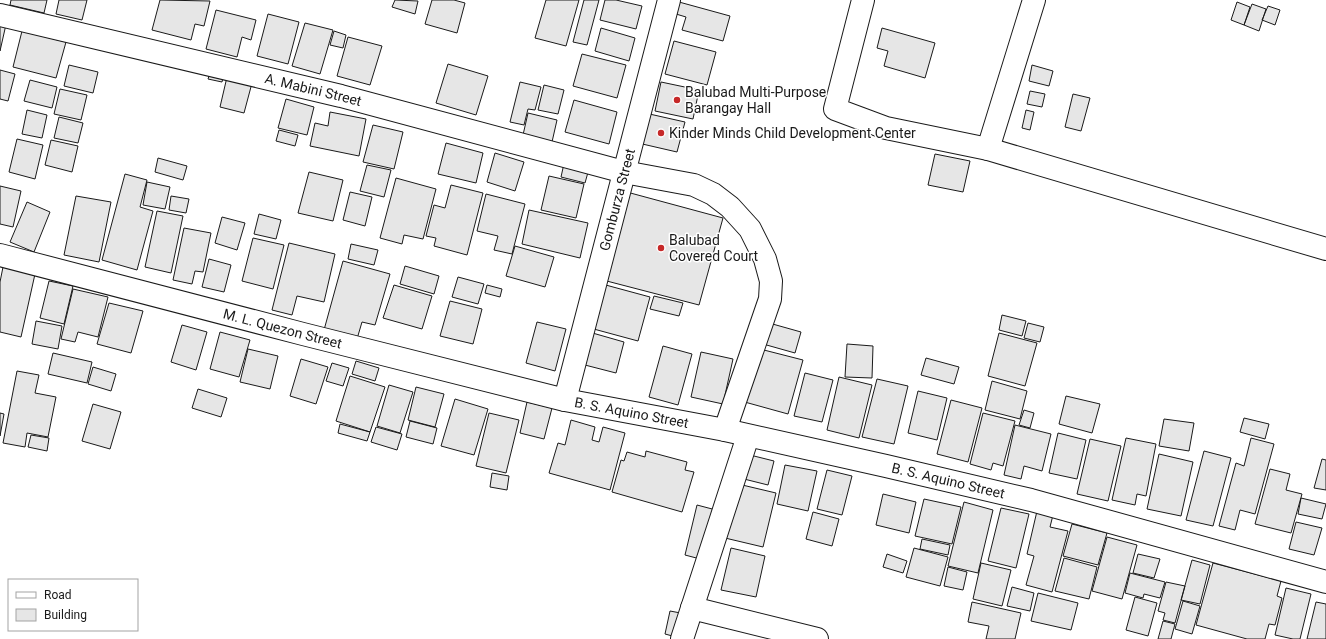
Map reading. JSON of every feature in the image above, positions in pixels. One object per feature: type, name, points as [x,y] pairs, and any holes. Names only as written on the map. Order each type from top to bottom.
[{"type":"street","name":"Gomburza Street","points":[[565,400],[669,0]]},
{"type":"street","points":[[863,0],[835,109],[886,128],[988,149],[1326,250]]},
{"type":"street","points":[[988,149],[1034,0]]},
{"type":"street","name":"A. Mabini Street","points":[[0,15],[341,96],[624,172],[694,185],[713,194],[730,207],[750,229],[765,258],[771,281],[770,299],[724,430]]},
{"type":"street","name":"M. L. Quezon Street","points":[[0,255],[303,334],[565,400]]},
{"type":"street","name":"B. S. Aquino Street","points":[[565,400],[724,430],[1030,500],[1326,582]]},
{"type":"street","points":[[682,639],[748,436]]},
{"type":"street","points":[[692,608],[817,639]]},
{"type":"building","points":[[11,0],[47,0],[44,13],[10,5]]},
{"type":"building","points":[[59,0],[87,0],[82,20],[56,14]]},
{"type":"building","points":[[160,0],[210,1],[204,26],[195,24],[191,40],[152,30]]},
{"type":"building","points":[[395,0],[418,1],[415,14],[392,7]]},
{"type":"building","points":[[432,0],[454,0],[465,3],[457,33],[425,24]]},
{"type":"building","points":[[546,0],[579,0],[566,46],[535,38]]},
{"type":"building","points":[[584,0],[599,0],[587,45],[573,42]]},
{"type":"building","points":[[605,0],[616,0],[642,6],[636,29],[600,20]]},
{"type":"building","points":[[679,2],[730,16],[723,41],[682,30],[686,17],[676,14]]},
{"type":"building","points":[[1237,2],[1250,7],[1244,25],[1231,20]]},
{"type":"building","points":[[1252,4],[1266,9],[1259,31],[1244,25]]},
{"type":"building","points":[[1268,6],[1280,10],[1275,25],[1262,20]]},
{"type":"building","points":[[216,10],[256,20],[251,40],[242,37],[237,57],[206,49]]},
{"type":"building","points":[[268,14],[299,22],[288,64],[257,56]]},
{"type":"building","points":[[0,18],[7,20],[0,51]]},
{"type":"building","points":[[305,23],[333,30],[320,74],[292,66]]},
{"type":"building","points":[[601,28],[635,38],[629,61],[595,51]]},
{"type":"building","points":[[882,28],[935,43],[925,78],[884,66],[888,51],[877,48]]},
{"type":"building","points":[[22,31],[66,42],[56,78],[13,67]]},
{"type":"building","points":[[334,31],[346,35],[343,48],[330,45]]},
{"type":"building","points":[[348,37],[382,46],[370,85],[337,76]]},
{"type":"building","points":[[674,41],[716,52],[707,85],[665,74]]},
{"type":"building","points":[[582,54],[626,65],[617,98],[573,86]]},
{"type":"building","points":[[448,64],[488,76],[476,115],[436,103]]},
{"type":"building","points":[[69,65],[98,72],[93,93],[64,86]]},
{"type":"building","points":[[1032,65],[1053,71],[1049,86],[1029,81]]},
{"type":"building","points":[[0,70],[15,74],[8,101],[0,99]]},
{"type":"building","points":[[211,70],[224,73],[222,82],[208,79]]},
{"type":"building","points":[[227,77],[252,83],[244,113],[220,107]]},
{"type":"building","points":[[30,80],[57,87],[52,108],[24,101]]},
{"type":"building","points":[[520,82],[541,87],[535,110],[528,109],[524,125],[510,122]]},
{"type":"building","name":"Balubad Multi-Purpose Barangay Hall","points":[[661,82],[699,90],[693,119],[655,111]]},
{"type":"building","points":[[544,85],[564,90],[558,114],[538,110]]},
{"type":"building","points":[[60,89],[87,95],[81,120],[54,114]]},
{"type":"building","points":[[1030,91],[1045,94],[1042,107],[1027,104]]},
{"type":"building","points":[[1073,94],[1090,98],[1081,131],[1065,127]]},
{"type":"building","points":[[286,99],[314,107],[307,135],[278,128]]},
{"type":"building","points":[[574,100],[617,112],[609,144],[565,132]]},
{"type":"building","points":[[27,110],[47,115],[42,138],[22,134]]},
{"type":"building","points":[[1026,110],[1034,112],[1030,130],[1022,128]]},
{"type":"building","points":[[330,112],[366,119],[359,156],[310,146],[315,123],[328,126]]},
{"type":"building","points":[[528,113],[557,120],[552,142],[523,135]]},
{"type":"building","name":"Kinder Minds Child Development Center","points":[[645,113],[685,122],[677,152],[638,143]]},
{"type":"building","points":[[59,117],[83,123],[78,143],[54,138]]},
{"type":"building","points":[[373,125],[403,132],[394,169],[363,162]]},
{"type":"building","points":[[279,130],[298,135],[295,146],[276,141]]},
{"type":"building","points":[[17,139],[43,145],[35,179],[9,172]]},
{"type":"building","points":[[51,140],[78,146],[72,172],[45,165]]},
{"type":"building","points":[[446,143],[483,153],[476,183],[438,174]]},
{"type":"building","points":[[495,153],[524,162],[515,191],[487,182]]},
{"type":"building","points":[[935,154],[970,161],[963,192],[928,185]]},
{"type":"building","points":[[158,158],[187,166],[183,180],[155,172]]},
{"type":"building","points":[[565,159],[590,165],[585,183],[561,177]]},
{"type":"building","points":[[367,165],[391,170],[384,197],[360,191]]},
{"type":"building","points":[[309,172],[343,180],[333,221],[298,213]]},
{"type":"building","points":[[125,174],[147,180],[140,207],[153,211],[137,270],[102,260]]},
{"type":"building","points":[[549,176],[584,184],[576,218],[541,210]]},
{"type":"building","points":[[396,178],[436,189],[423,239],[404,235],[402,244],[380,238]]},
{"type":"building","points":[[147,182],[170,187],[165,209],[143,205]]},
{"type":"building","points":[[451,185],[483,193],[467,255],[434,246],[436,238],[426,236],[434,205],[445,208]]},
{"type":"building","points":[[0,186],[21,191],[13,227],[0,224]]},
{"type":"building","name":"Balubad Covered Court","points":[[623,191],[723,218],[699,305],[599,279]]},
{"type":"building","points":[[350,192],[372,197],[365,226],[343,220]]},
{"type":"building","points":[[486,194],[525,204],[512,254],[494,250],[498,236],[477,231]]},
{"type":"building","points":[[76,196],[111,202],[99,262],[64,255]]},
{"type":"building","points":[[171,196],[189,199],[186,213],[169,210]]},
{"type":"building","points":[[27,202],[50,212],[34,252],[10,242]]},
{"type":"building","points":[[529,210],[588,223],[580,258],[522,244]]},
{"type":"building","points":[[157,211],[183,216],[171,273],[145,267]]},
{"type":"building","points":[[259,214],[281,220],[276,239],[254,234]]},
{"type":"building","points":[[222,217],[245,223],[237,250],[215,243]]},
{"type":"building","points":[[184,228],[211,233],[203,272],[195,271],[192,284],[173,280]]},
{"type":"building","points":[[253,238],[284,245],[273,289],[242,281]]},
{"type":"building","points":[[289,243],[335,254],[324,302],[297,296],[292,315],[272,310]]},
{"type":"building","points":[[351,244],[378,250],[374,265],[348,259]]},
{"type":"building","points":[[515,246],[554,257],[545,287],[506,276]]},
{"type":"building","points":[[209,259],[231,265],[224,292],[202,287]]},
{"type":"building","points":[[343,261],[390,274],[375,325],[362,322],[357,339],[324,330]]},
{"type":"building","points":[[405,266],[439,276],[434,294],[400,284]]},
{"type":"building","points":[[3,267],[35,274],[21,337],[0,332],[0,282]]},
{"type":"building","points":[[458,277],[484,284],[478,304],[452,297]]},
{"type":"building","points":[[49,281],[73,286],[64,324],[40,318]]},
{"type":"building","points":[[602,284],[650,297],[638,341],[590,328]]},
{"type":"building","points":[[394,285],[432,296],[422,329],[383,318]]},
{"type":"building","points":[[487,285],[502,289],[500,297],[485,293]]},
{"type":"building","points":[[73,289],[108,297],[98,337],[78,332],[75,342],[61,339]]},
{"type":"building","points":[[654,296],[683,303],[679,316],[650,309]]},
{"type":"building","points":[[450,301],[482,309],[473,344],[440,336]]},
{"type":"building","points":[[109,303],[143,311],[131,353],[97,344]]},
{"type":"building","points":[[1002,315],[1026,321],[1022,336],[999,330]]},
{"type":"building","points":[[36,321],[62,326],[58,349],[32,344]]},
{"type":"building","points":[[537,322],[566,329],[555,371],[526,363]]},
{"type":"building","points":[[769,323],[801,332],[795,353],[763,344]]},
{"type":"building","points":[[1028,323],[1044,327],[1040,342],[1024,338]]},
{"type":"building","points":[[182,325],[207,332],[196,370],[171,362]]},
{"type":"building","points":[[220,332],[250,340],[239,377],[210,369]]},
{"type":"building","points":[[589,332],[624,342],[616,373],[581,364]]},
{"type":"building","points":[[999,333],[1037,343],[1025,386],[988,376]]},
{"type":"building","points":[[847,344],[873,346],[872,378],[845,377]]},
{"type":"building","points":[[663,346],[692,354],[678,405],[649,397]]},
{"type":"building","points":[[756,348],[803,360],[788,414],[741,401]]},
{"type":"building","points":[[248,349],[278,356],[270,389],[240,382]]},
{"type":"building","points":[[701,352],[733,359],[723,404],[691,397]]},
{"type":"building","points":[[53,353],[92,362],[87,383],[48,374]]},
{"type":"building","points":[[926,358],[959,367],[954,384],[921,375]]},
{"type":"building","points":[[301,359],[328,367],[316,404],[290,396]]},
{"type":"building","points":[[356,361],[379,368],[375,381],[352,374]]},
{"type":"building","points":[[332,363],[349,368],[343,386],[326,381]]},
{"type":"building","points":[[93,367],[116,374],[111,391],[88,384]]},
{"type":"building","points":[[17,371],[39,375],[35,393],[56,397],[48,437],[27,433],[25,447],[3,443]]},
{"type":"building","points":[[805,373],[833,380],[822,422],[794,416]]},
{"type":"building","points":[[350,376],[385,387],[370,432],[336,421]]},
{"type":"building","points":[[839,377],[872,385],[859,438],[827,430]]},
{"type":"building","points":[[877,379],[908,386],[894,444],[862,437]]},
{"type":"building","points":[[992,381],[1027,391],[1020,419],[985,410]]},
{"type":"building","points":[[389,385],[413,392],[400,433],[377,426]]},
{"type":"building","points":[[416,387],[444,394],[435,427],[408,420]]},
{"type":"building","points":[[198,389],[227,398],[221,417],[192,408]]},
{"type":"building","points":[[918,391],[947,398],[937,440],[908,433]]},
{"type":"building","points":[[1066,396],[1100,404],[1092,433],[1059,424]]},
{"type":"building","points":[[455,399],[488,409],[474,455],[441,446]]},
{"type":"building","points":[[951,400],[982,408],[968,462],[937,454]]},
{"type":"building","points":[[527,402],[552,408],[544,439],[520,433]]},
{"type":"building","points":[[93,404],[121,412],[110,449],[82,441]]},
{"type":"building","points":[[1024,410],[1034,413],[1030,428],[1019,425]]},
{"type":"building","points":[[0,413],[4,414],[0,436]]},
{"type":"building","points":[[489,413],[519,420],[506,473],[476,466]]},
{"type":"building","points":[[983,413],[1015,421],[1003,466],[993,463],[991,470],[970,464]]},
{"type":"building","points":[[1244,418],[1269,424],[1265,439],[1240,432]]},
{"type":"building","points":[[1164,419],[1194,423],[1189,451],[1159,446]]},
{"type":"building","points":[[571,420],[595,427],[592,440],[599,442],[603,427],[625,433],[610,490],[549,473],[558,443],[565,445]]},
{"type":"building","points":[[410,421],[437,428],[433,444],[406,437]]},
{"type":"building","points":[[340,424],[370,432],[367,441],[338,433]]},
{"type":"building","points":[[1015,425],[1051,434],[1042,471],[1024,466],[1021,479],[1004,475]]},
{"type":"building","points":[[376,427],[402,434],[397,450],[371,442]]},
{"type":"building","points":[[1058,433],[1086,440],[1077,479],[1049,473]]},
{"type":"building","points":[[31,435],[49,438],[47,451],[28,447]]},
{"type":"building","points":[[1126,438],[1156,444],[1146,496],[1137,494],[1135,505],[1112,500]]},
{"type":"building","points":[[1251,438],[1274,444],[1255,514],[1240,510],[1235,530],[1219,526],[1236,463],[1244,466]]},
{"type":"building","points":[[1090,439],[1121,446],[1108,501],[1077,494]]},
{"type":"building","points":[[646,451],[687,462],[685,470],[694,472],[682,512],[612,492],[621,460],[624,461],[627,452],[645,457]]},
{"type":"building","points":[[1204,451],[1231,458],[1213,526],[1186,520]]},
{"type":"building","points":[[746,454],[774,461],[768,485],[740,478]]},
{"type":"building","points":[[1159,454],[1193,462],[1181,516],[1147,509]]},
{"type":"building","points":[[1322,459],[1326,460],[1326,490],[1314,488]]},
{"type":"building","points":[[785,465],[817,471],[808,511],[777,504]]},
{"type":"building","points":[[1270,469],[1290,474],[1286,490],[1302,494],[1291,533],[1255,524]]},
{"type":"building","points":[[827,470],[852,476],[842,515],[817,509]]},
{"type":"building","points":[[492,473],[509,476],[507,490],[490,487]]},
{"type":"building","points":[[738,484],[776,493],[763,547],[725,538]]},
{"type":"building","points":[[883,494],[916,502],[909,533],[876,525]]},
{"type":"building","points":[[1301,498],[1326,504],[1322,519],[1298,514]]},
{"type":"building","points":[[924,499],[961,507],[952,544],[915,536]]},
{"type":"building","points":[[964,502],[993,510],[978,573],[948,566]]},
{"type":"building","points":[[697,505],[716,510],[704,560],[685,555]]},
{"type":"building","points":[[1001,508],[1029,514],[1016,568],[988,561]]},
{"type":"building","points":[[1037,511],[1053,515],[1050,527],[1068,531],[1052,592],[1026,585],[1034,556],[1027,554]]},
{"type":"building","points":[[813,512],[839,519],[832,546],[806,539]]},
{"type":"building","points":[[1296,522],[1322,528],[1314,555],[1289,549]]},
{"type":"building","points":[[1072,524],[1107,533],[1098,565],[1063,556]]},
{"type":"building","points":[[1107,537],[1137,545],[1122,599],[1092,591]]},
{"type":"building","points":[[922,539],[950,545],[948,555],[920,549]]},
{"type":"building","points":[[731,548],[765,556],[756,597],[721,590]]},
{"type":"building","points":[[914,548],[948,557],[940,586],[906,577]]},
{"type":"building","points":[[887,554],[907,561],[903,573],[883,567]]},
{"type":"building","points":[[1138,554],[1160,559],[1154,578],[1133,573]]},
{"type":"building","points":[[1064,558],[1097,567],[1089,599],[1055,591]]},
{"type":"building","points":[[1192,560],[1210,565],[1200,604],[1181,600]]},
{"type":"building","points":[[981,563],[1011,570],[1002,606],[973,599]]},
{"type":"building","points":[[1213,563],[1281,581],[1277,596],[1282,598],[1275,625],[1269,624],[1265,639],[1247,639],[1196,625]]},
{"type":"building","points":[[948,567],[967,572],[963,590],[944,586]]},
{"type":"building","points":[[1130,573],[1165,582],[1160,598],[1144,594],[1143,598],[1125,593]]},
{"type":"building","points":[[1166,582],[1185,586],[1175,623],[1163,620],[1165,613],[1158,611]]},
{"type":"building","points":[[1012,587],[1034,593],[1030,611],[1007,606]]},
{"type":"building","points":[[1286,588],[1311,594],[1300,639],[1275,635]]},
{"type":"building","points":[[1038,593],[1078,603],[1071,630],[1031,621]]},
{"type":"building","points":[[1135,597],[1157,603],[1148,636],[1126,630]]},
{"type":"building","points":[[1183,601],[1200,606],[1192,634],[1175,629]]},
{"type":"building","points":[[972,602],[1021,613],[1015,639],[986,639],[989,626],[968,622]]},
{"type":"building","points":[[1316,602],[1326,604],[1326,639],[1307,639]]},
{"type":"building","points":[[670,611],[686,614],[680,638],[665,634]]},
{"type":"building","points":[[1163,621],[1175,624],[1171,639],[1158,639]]},
{"type":"place","name":"Balubad Multi-Purpose Barangay Hall","points":[[677,100]]},
{"type":"place","name":"Kinder Minds Child Development Center","points":[[661,133]]},
{"type":"place","name":"Balubad Covered Court","points":[[661,248]]}]
